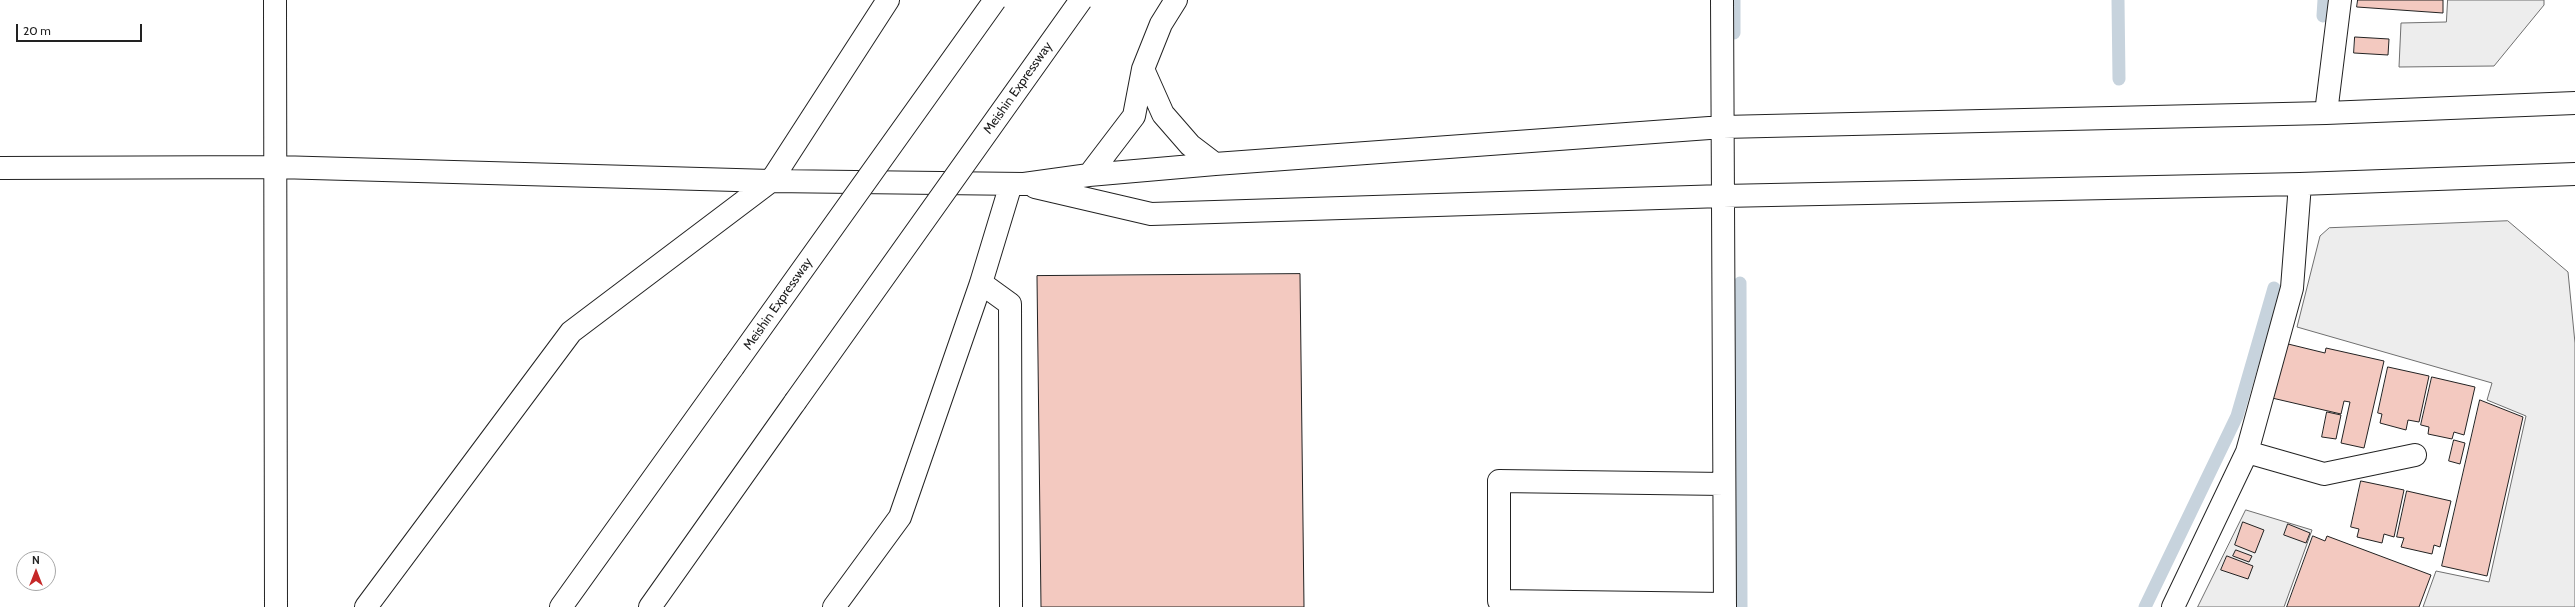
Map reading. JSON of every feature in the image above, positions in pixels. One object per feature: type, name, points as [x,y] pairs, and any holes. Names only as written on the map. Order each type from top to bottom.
[{"type":"main road","points":[[275,0],[277,167],[276,607]]},
{"type":"main road","points":[[366,607],[571,332],[772,181],[888,0]]},
{"type":"main road","name":"Meishin Expressway","points":[[561,607],[995,0]]},
{"type":"main road","name":"Meishin Expressway","points":[[650,607],[1081,0]]},
{"type":"main road","points":[[1089,175],[1134,116],[1143,69],[1160,24],[1176,0]]},
{"type":"main road","points":[[1722,0],[1725,605],[1499,601],[1499,481],[1724,484]]},
{"type":"main road","points":[[2326,113],[2340,0]]},
{"type":"main road","points":[[1143,69],[1163,114],[1190,145],[1215,164]]},
{"type":"main road","points":[[0,168],[277,167],[772,181],[1018,184],[1089,175],[1215,164],[1723,127],[2326,113],[2575,103]]},
{"type":"main road","points":[[1018,184],[1151,214],[1723,196],[2300,184],[2575,174]]},
{"type":"main road","points":[[834,607],[900,518],[951,362],[1018,184]]},
{"type":"main road","points":[[2173,607],[2247,452],[2292,288],[2300,184]]},
{"type":"main road","points":[[981,283],[1010,304],[1011,607]]},
{"type":"main road","points":[[2247,452],[2324,474],[2415,455]]},
{"type":"shaded area","points":[[2448,0],[2544,0],[2544,5],[2494,66],[2399,67],[2401,23],[2446,22]]},
{"type":"shaded area","points":[[2508,221],[2568,272],[2575,343],[2575,607],[2423,607],[2436,571],[2489,582],[2526,416],[2487,400],[2492,383],[2297,327],[2320,236],[2329,228]]},
{"type":"shaded area","points":[[2246,510],[2312,530],[2284,607],[2198,607]]},
{"type":"building","points":[[2358,0],[2443,0],[2443,13],[2357,7]]},
{"type":"building","points":[[2355,37],[2389,39],[2388,55],[2354,53]]},
{"type":"building","points":[[1300,274],[1304,607],[1041,607],[1037,276]]},
{"type":"building","points":[[2284,343],[2325,353],[2326,348],[2384,361],[2364,448],[2341,443],[2350,402],[2344,401],[2341,414],[2272,398]]},
{"type":"building","points":[[2388,367],[2429,376],[2419,422],[2408,420],[2406,430],[2380,423],[2382,414],[2378,413]]},
{"type":"building","points":[[2432,377],[2475,387],[2464,435],[2454,432],[2452,439],[2428,434],[2429,427],[2421,425]]},
{"type":"building","points":[[2480,400],[2523,417],[2487,576],[2442,566]]},
{"type":"building","points":[[2327,412],[2341,415],[2336,439],[2322,437]]},
{"type":"building","points":[[2454,440],[2465,443],[2460,464],[2449,461]]},
{"type":"building","points":[[2361,481],[2404,490],[2394,537],[2384,534],[2382,543],[2357,537],[2359,529],[2351,527]]},
{"type":"building","points":[[2407,491],[2451,501],[2440,547],[2434,545],[2432,554],[2401,547],[2404,538],[2397,537]]},
{"type":"building","points":[[2243,522],[2264,530],[2255,553],[2235,545]]},
{"type":"building","points":[[2288,524],[2310,533],[2306,543],[2284,535]]},
{"type":"building","points":[[2313,536],[2325,541],[2327,536],[2431,575],[2419,607],[2287,607]]},
{"type":"building","points":[[2236,550],[2252,556],[2249,562],[2233,556]]},
{"type":"building","points":[[2227,556],[2253,566],[2248,579],[2221,570]]},
{"type":"waterway","points":[[1734,0],[1734,33]]},
{"type":"waterway","points":[[2118,0],[2119,79]]},
{"type":"waterway","points":[[2323,16],[2324,0]]},
{"type":"waterway","points":[[1740,283],[1741,607]]},
{"type":"waterway","points":[[2145,607],[2237,416],[2274,288]]}]
